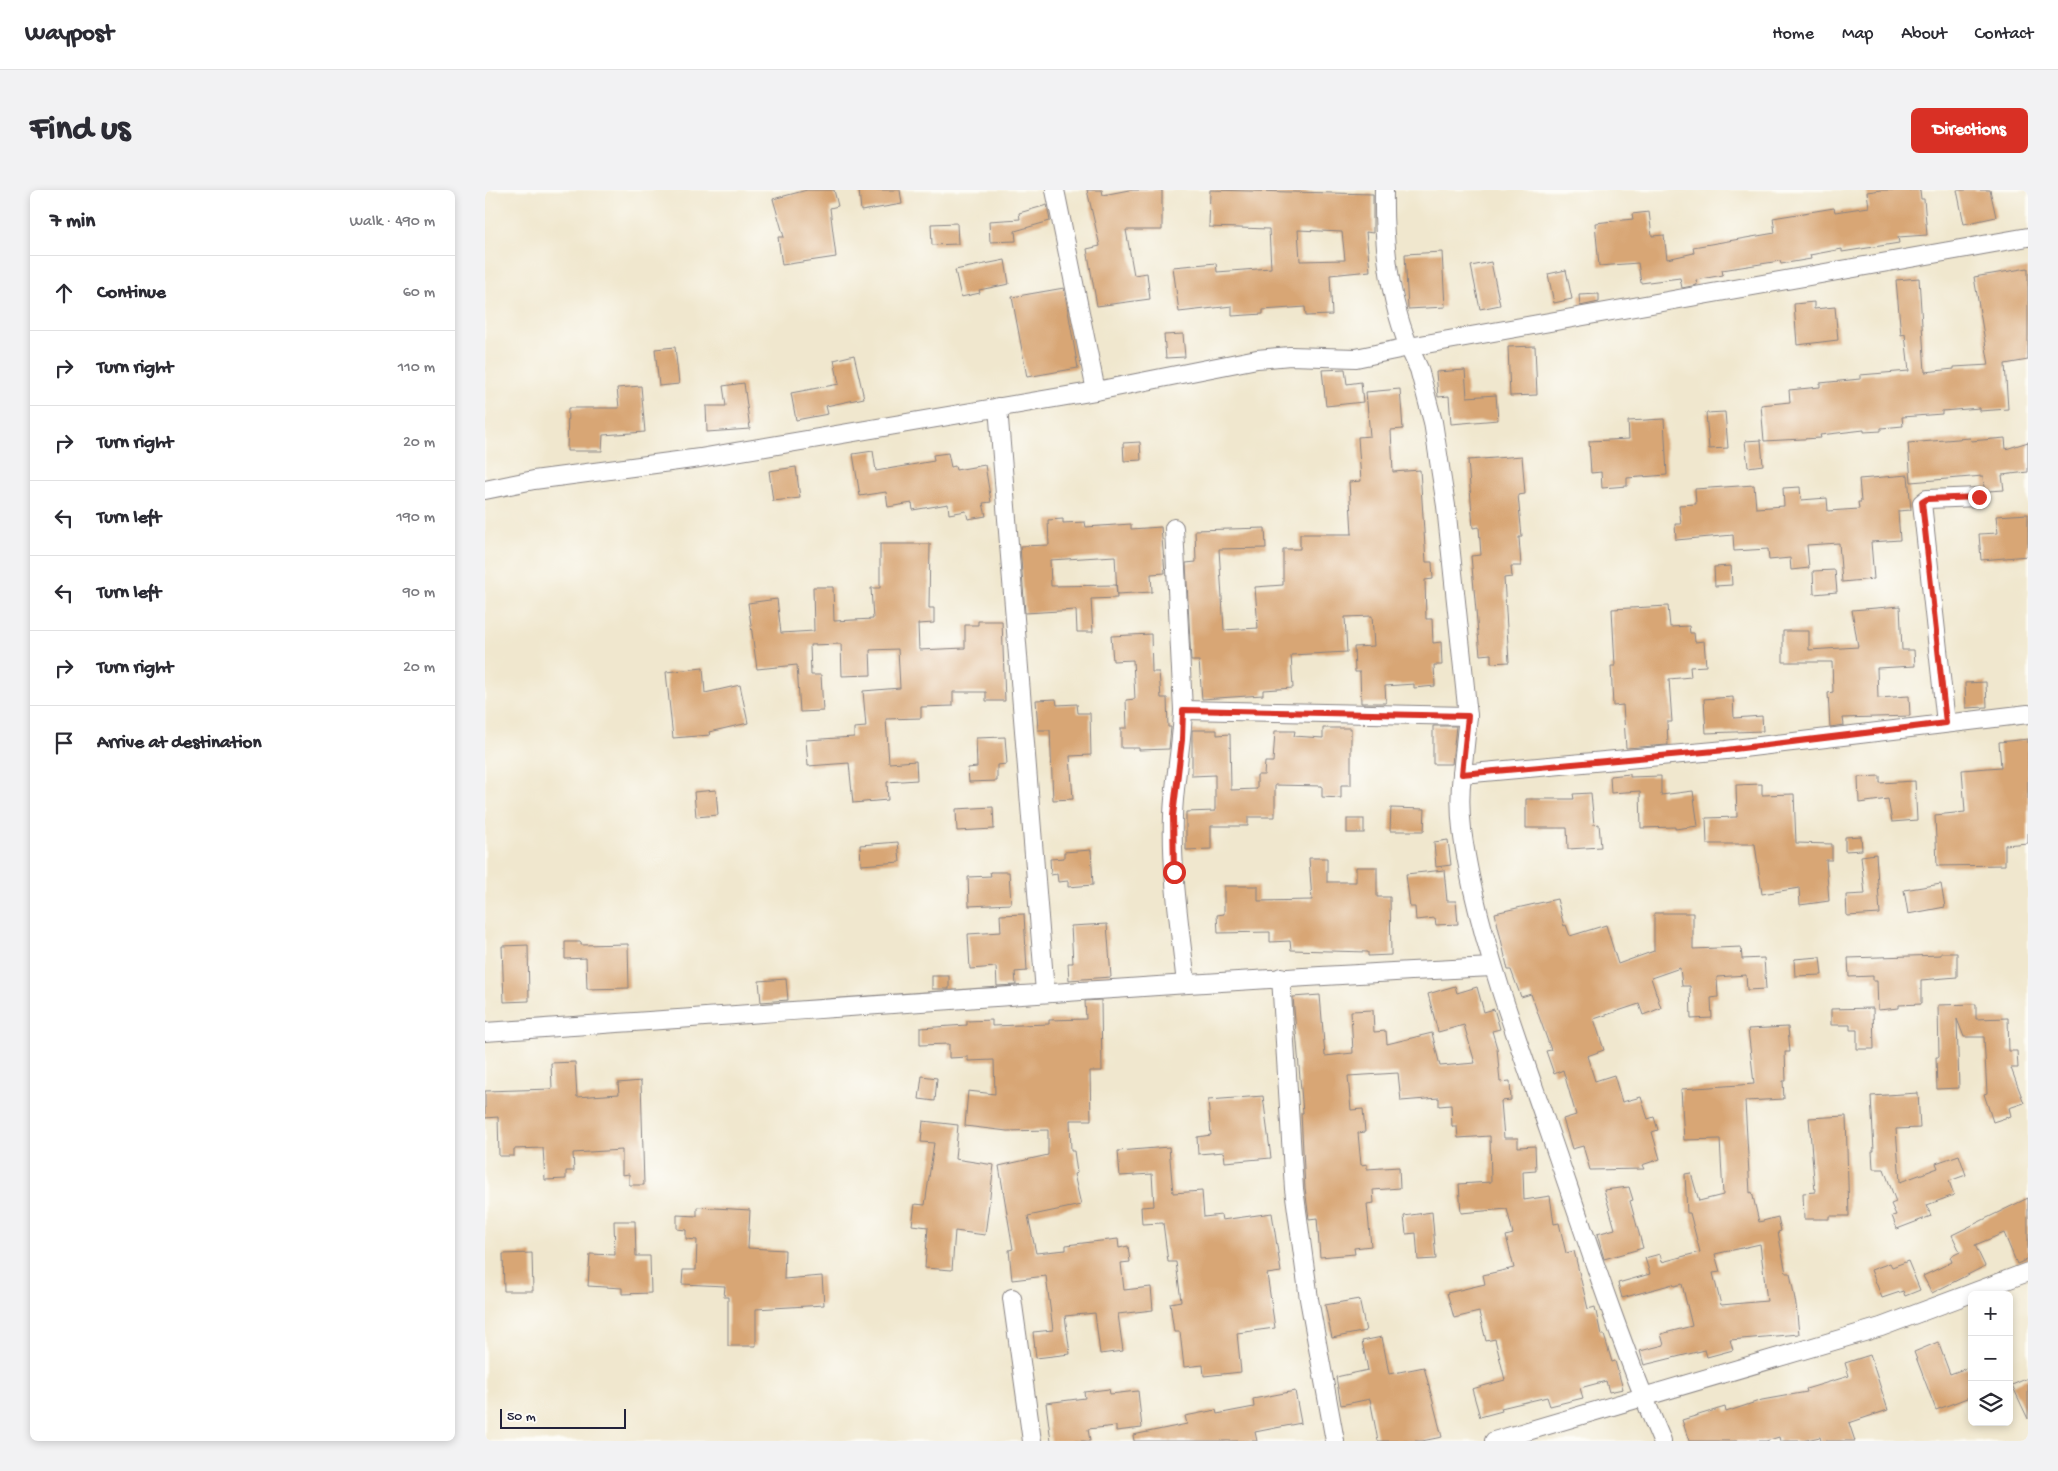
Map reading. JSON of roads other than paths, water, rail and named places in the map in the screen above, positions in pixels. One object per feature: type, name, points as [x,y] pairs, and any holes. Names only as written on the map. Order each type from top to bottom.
[{"type":"street","points":[[1055,190],[1096,391]]},
{"type":"street","points":[[1384,190],[1392,295],[1398,319],[1426,391],[1435,432],[1446,506],[1468,716],[1459,818],[1463,841],[1493,967],[1643,1396],[1662,1441]]},
{"type":"street","points":[[485,490],[534,480],[700,458],[1096,391],[1257,359],[1290,356],[1356,358],[2028,237]]},
{"type":"street","points":[[998,407],[1045,992]]},
{"type":"street","points":[[1946,723],[1922,502],[1927,499],[1979,497]]},
{"type":"street","points":[[1174,528],[1183,710],[1182,740],[1173,816],[1173,843],[1186,984]]},
{"type":"street","points":[[1183,710],[1468,716]]},
{"type":"street","points":[[1462,774],[1726,750],[2028,714]]},
{"type":"street","points":[[485,1032],[1045,992],[1281,977],[1493,967]]},
{"type":"street","points":[[1281,977],[1294,1189],[1309,1299],[1335,1441]]},
{"type":"street","points":[[1494,1441],[1881,1328],[2028,1272]]},
{"type":"street","points":[[1012,1298],[1031,1441]]}]
